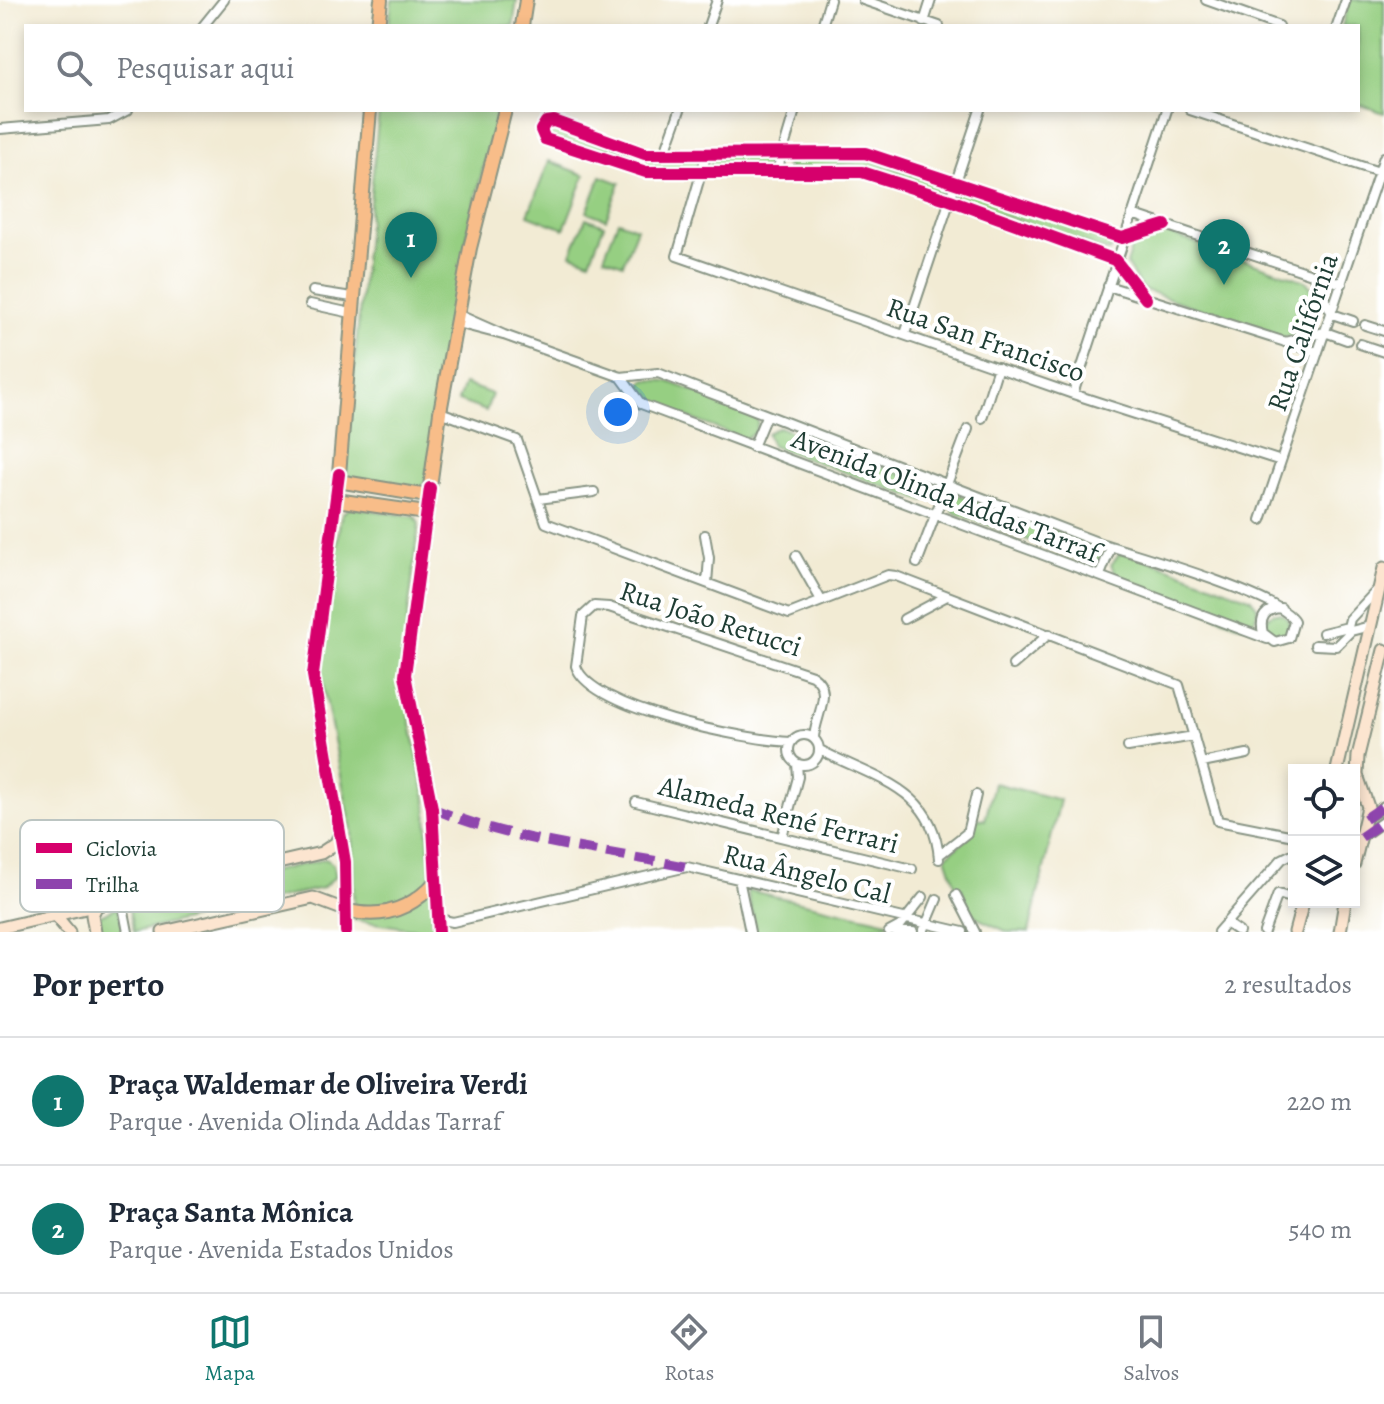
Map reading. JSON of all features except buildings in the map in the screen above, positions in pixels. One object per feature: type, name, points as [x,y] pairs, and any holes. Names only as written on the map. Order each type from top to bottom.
[{"type":"main road","points":[[378,24],[381,0]]},
{"type":"main road","points":[[522,24],[526,0]]},
{"type":"main road","points":[[346,932],[345,862],[313,675],[338,481],[370,112]]},
{"type":"main road","points":[[438,926],[432,808],[405,675],[440,412],[470,248],[504,112]]},
{"type":"main road","points":[[338,481],[428,496]]},
{"type":"main road","points":[[336,500],[426,513]]},
{"type":"main road","points":[[1338,764],[1384,568]]},
{"type":"main road","points":[[1357,764],[1384,650]]},
{"type":"main road","points":[[1360,788],[1367,796],[1360,841]]},
{"type":"main road","points":[[284,862],[321,853],[336,843],[339,824]]},
{"type":"main road","points":[[284,905],[313,898],[345,910],[388,913],[423,896],[436,881]]},
{"type":"main road","points":[[1295,932],[1297,908]]},
{"type":"main road","points":[[1340,932],[1344,908]]},
{"type":"main road","points":[[0,928],[74,912]]},
{"type":"main road","points":[[94,912],[91,923],[95,932]]},
{"type":"main road","points":[[163,932],[251,912]]},
{"type":"main road","points":[[56,916],[69,932]]},
{"type":"street","points":[[205,24],[224,0]]},
{"type":"street","points":[[709,24],[717,0]]},
{"type":"street","points":[[823,24],[830,0]]},
{"type":"street","points":[[863,0],[932,24]]},
{"type":"street","points":[[924,22],[931,0]]},
{"type":"street","points":[[1206,0],[1273,24]]},
{"type":"street","points":[[1338,24],[1346,0]]},
{"type":"street","points":[[0,129],[109,120],[124,112]]},
{"type":"street","points":[[664,155],[679,112]]},
{"type":"street","points":[[777,171],[794,112]]},
{"type":"street","points":[[905,334],[979,112]]},
{"type":"street","points":[[1073,394],[1122,238],[1166,112]]},
{"type":"street","points":[[1196,112],[1379,172]]},
{"type":"street","points":[[1146,299],[1115,260],[950,200],[862,172],[777,171],[703,175],[646,172],[545,139],[541,130],[546,122],[554,121],[645,154],[865,153],[1122,238],[1165,225]]},
{"type":"street","points":[[703,175],[707,153]]},
{"type":"street","name":"Rua Califórnia","points":[[1261,520],[1384,157]]},
{"type":"street","name":"Rua San Francisco","points":[[703,175],[677,256],[1073,394],[1281,461]]},
{"type":"street","points":[[1132,214],[1342,284]]},
{"type":"street","points":[[1313,275],[1332,314],[1353,321]]},
{"type":"street","points":[[1108,286],[1317,352]]},
{"type":"street","points":[[313,291],[352,297]]},
{"type":"street","points":[[322,307],[324,293]]},
{"type":"street","points":[[310,304],[351,313]]},
{"type":"street","name":"Avenida Olinda Addas Tarraf","points":[[458,319],[621,377],[658,373],[1111,547],[1153,559],[1281,608]]},
{"type":"street","points":[[1365,325],[1384,331]]},
{"type":"street","points":[[1284,342],[1325,332],[1347,340]]},
{"type":"street","points":[[1360,344],[1384,352]]},
{"type":"street","points":[[982,418],[998,367]]},
{"type":"street","name":"Avenida Olinda Addas Tarraf","points":[[621,377],[641,404],[936,512],[1100,575],[1112,583],[1268,639]]},
{"type":"street","points":[[440,412],[517,440],[546,523],[789,614],[888,575],[1179,685],[1218,821],[1288,838]]},
{"type":"street","points":[[753,447],[766,416]]},
{"type":"street","points":[[917,563],[968,429]]},
{"type":"street","points":[[538,499],[594,492]]},
{"type":"street","points":[[705,535],[709,558],[707,583]]},
{"type":"street","points":[[1100,575],[1111,547]]},
{"type":"street","points":[[796,556],[821,600]]},
{"type":"street","points":[[1316,644],[1329,647],[1341,643],[1350,625],[1379,587]]},
{"type":"street","points":[[904,619],[947,596]]},
{"type":"street","name":"Rua João Retucci","points":[[790,745],[687,725],[635,707],[588,684],[576,666],[583,616],[594,606],[609,607],[812,675],[823,686],[824,697],[814,722]]},
{"type":"street","points":[[1273,608],[1281,608],[1293,617],[1293,632],[1282,641],[1268,639],[1263,633],[1262,618],[1273,608]]},
{"type":"street","points":[[1329,647],[1325,632],[1350,625],[1370,626]]},
{"type":"street","points":[[1013,665],[1049,634]]},
{"type":"street","points":[[782,837],[801,764],[790,745],[814,722]]},
{"type":"street","points":[[814,722],[814,738],[819,753]]},
{"type":"street","points":[[804,734],[814,738]]},
{"type":"street","points":[[1128,747],[1194,736]]},
{"type":"street","points":[[819,753],[870,772],[919,806],[933,827],[939,857],[967,833],[976,795]]},
{"type":"street","points":[[801,764],[819,753]]},
{"type":"street","points":[[1202,763],[1247,754]]},
{"type":"street","name":"Alameda René Ferrari","points":[[636,802],[912,869]]},
{"type":"street","points":[[1365,819],[1384,806]]},
{"type":"street","points":[[1361,837],[1384,821]]},
{"type":"street","points":[[1220,932],[1288,852]]},
{"type":"street","points":[[1282,859],[1288,856]]},
{"type":"street","name":"Rua Ângelo Cal","points":[[438,926],[687,867],[903,919],[925,928],[963,932]]},
{"type":"street","points":[[739,879],[750,932]]},
{"type":"street","points":[[1278,894],[1288,892]]},
{"type":"street","points":[[1278,894],[1288,898]]},
{"type":"street","points":[[1264,932],[1278,894]]},
{"type":"street","points":[[956,895],[975,932]]},
{"type":"street","points":[[889,932],[897,929],[923,897]]},
{"type":"street","points":[[925,928],[937,899]]},
{"type":"street","points":[[124,912],[128,932]]},
{"type":"street","points":[[1226,923],[1239,932]]},
{"type":"street","points":[[895,932],[913,932]]},
{"type":"green space","points":[[392,0],[517,0],[513,24],[389,24]]},
{"type":"green space","points":[[1350,0],[1384,0],[1384,113],[1360,105],[1360,24],[1343,24]]},
{"type":"green space","points":[[379,112],[497,112],[468,230],[425,483],[419,488],[347,476],[344,471]]},
{"type":"green space","points":[[553,126],[643,155],[701,156],[701,172],[646,169],[547,137],[547,130]]},
{"type":"green space","points":[[713,155],[773,156],[771,169],[709,171]]},
{"type":"green space","points":[[855,155],[950,186],[948,196],[852,164],[785,169],[792,156]]},
{"type":"green space","points":[[549,161],[585,175],[564,229],[528,215]]},
{"type":"green space","points":[[601,176],[620,183],[606,219],[587,212]]},
{"type":"green space","points":[[958,185],[1114,242],[1110,252],[953,199]]},
{"type":"green space","points":[[586,218],[604,225],[590,261],[571,254]]},
{"type":"green space","points":[[618,221],[637,228],[623,264],[604,257]]},
{"type":"green space","points":[[1163,232],[1306,281],[1321,300],[1311,330],[1283,338],[1142,289],[1126,264],[1134,240]]},
{"type":"green space","points":[[645,380],[667,381],[752,413],[758,422],[755,433],[744,439],[653,404],[639,391]]},
{"type":"green space","points":[[464,384],[492,394],[486,411],[458,401]]},
{"type":"green space","points":[[779,427],[929,484],[934,495],[923,501],[772,446],[767,433]]},
{"type":"green space","points":[[960,495],[1095,546],[1101,550],[1101,558],[1090,563],[954,513],[950,501]]},
{"type":"green space","points":[[350,507],[415,517],[419,524],[401,674],[426,798],[434,932],[354,920],[352,831],[321,675],[340,521],[342,514]]},
{"type":"green space","points":[[1120,553],[1144,558],[1250,598],[1257,607],[1256,618],[1242,626],[1118,579],[1111,565]]},
{"type":"green space","points":[[1277,613],[1286,616],[1289,625],[1286,634],[1277,637],[1268,634],[1265,625],[1268,616]]},
{"type":"green space","points":[[994,783],[1060,800],[1029,932],[1008,932],[979,919],[970,911],[962,889],[957,890],[946,856],[968,838],[975,818],[985,820]]},
{"type":"green space","points":[[326,859],[333,864],[336,876],[322,888],[284,897],[284,869]]},
{"type":"green space","points":[[747,890],[893,923],[851,932],[756,932]]},
{"type":"green space","points":[[119,912],[124,932],[100,932],[100,915]]},
{"type":"green space","points":[[130,912],[219,912],[134,932]]},
{"type":"marked path","points":[[1365,819],[1384,806]]},
{"type":"marked path","points":[[432,808],[462,820],[526,837],[687,867]]},
{"type":"marked path","points":[[1361,837],[1384,821]]},
{"type":"cycle path","points":[[1146,299],[1115,260],[950,200],[862,172],[646,172],[545,139],[541,130],[546,122],[554,121],[645,154],[865,153],[1122,238],[1165,225]]},
{"type":"cycle path","points":[[339,474],[313,675],[345,862],[346,932]]},
{"type":"cycle path","points":[[430,488],[405,675],[432,808],[439,932]]},
{"type":"place","name":"Praça Waldemar de Oliveira Verdi","points":[[411,278]]},
{"type":"place","name":"Praça Santa Mônica","points":[[1224,285]]}]
